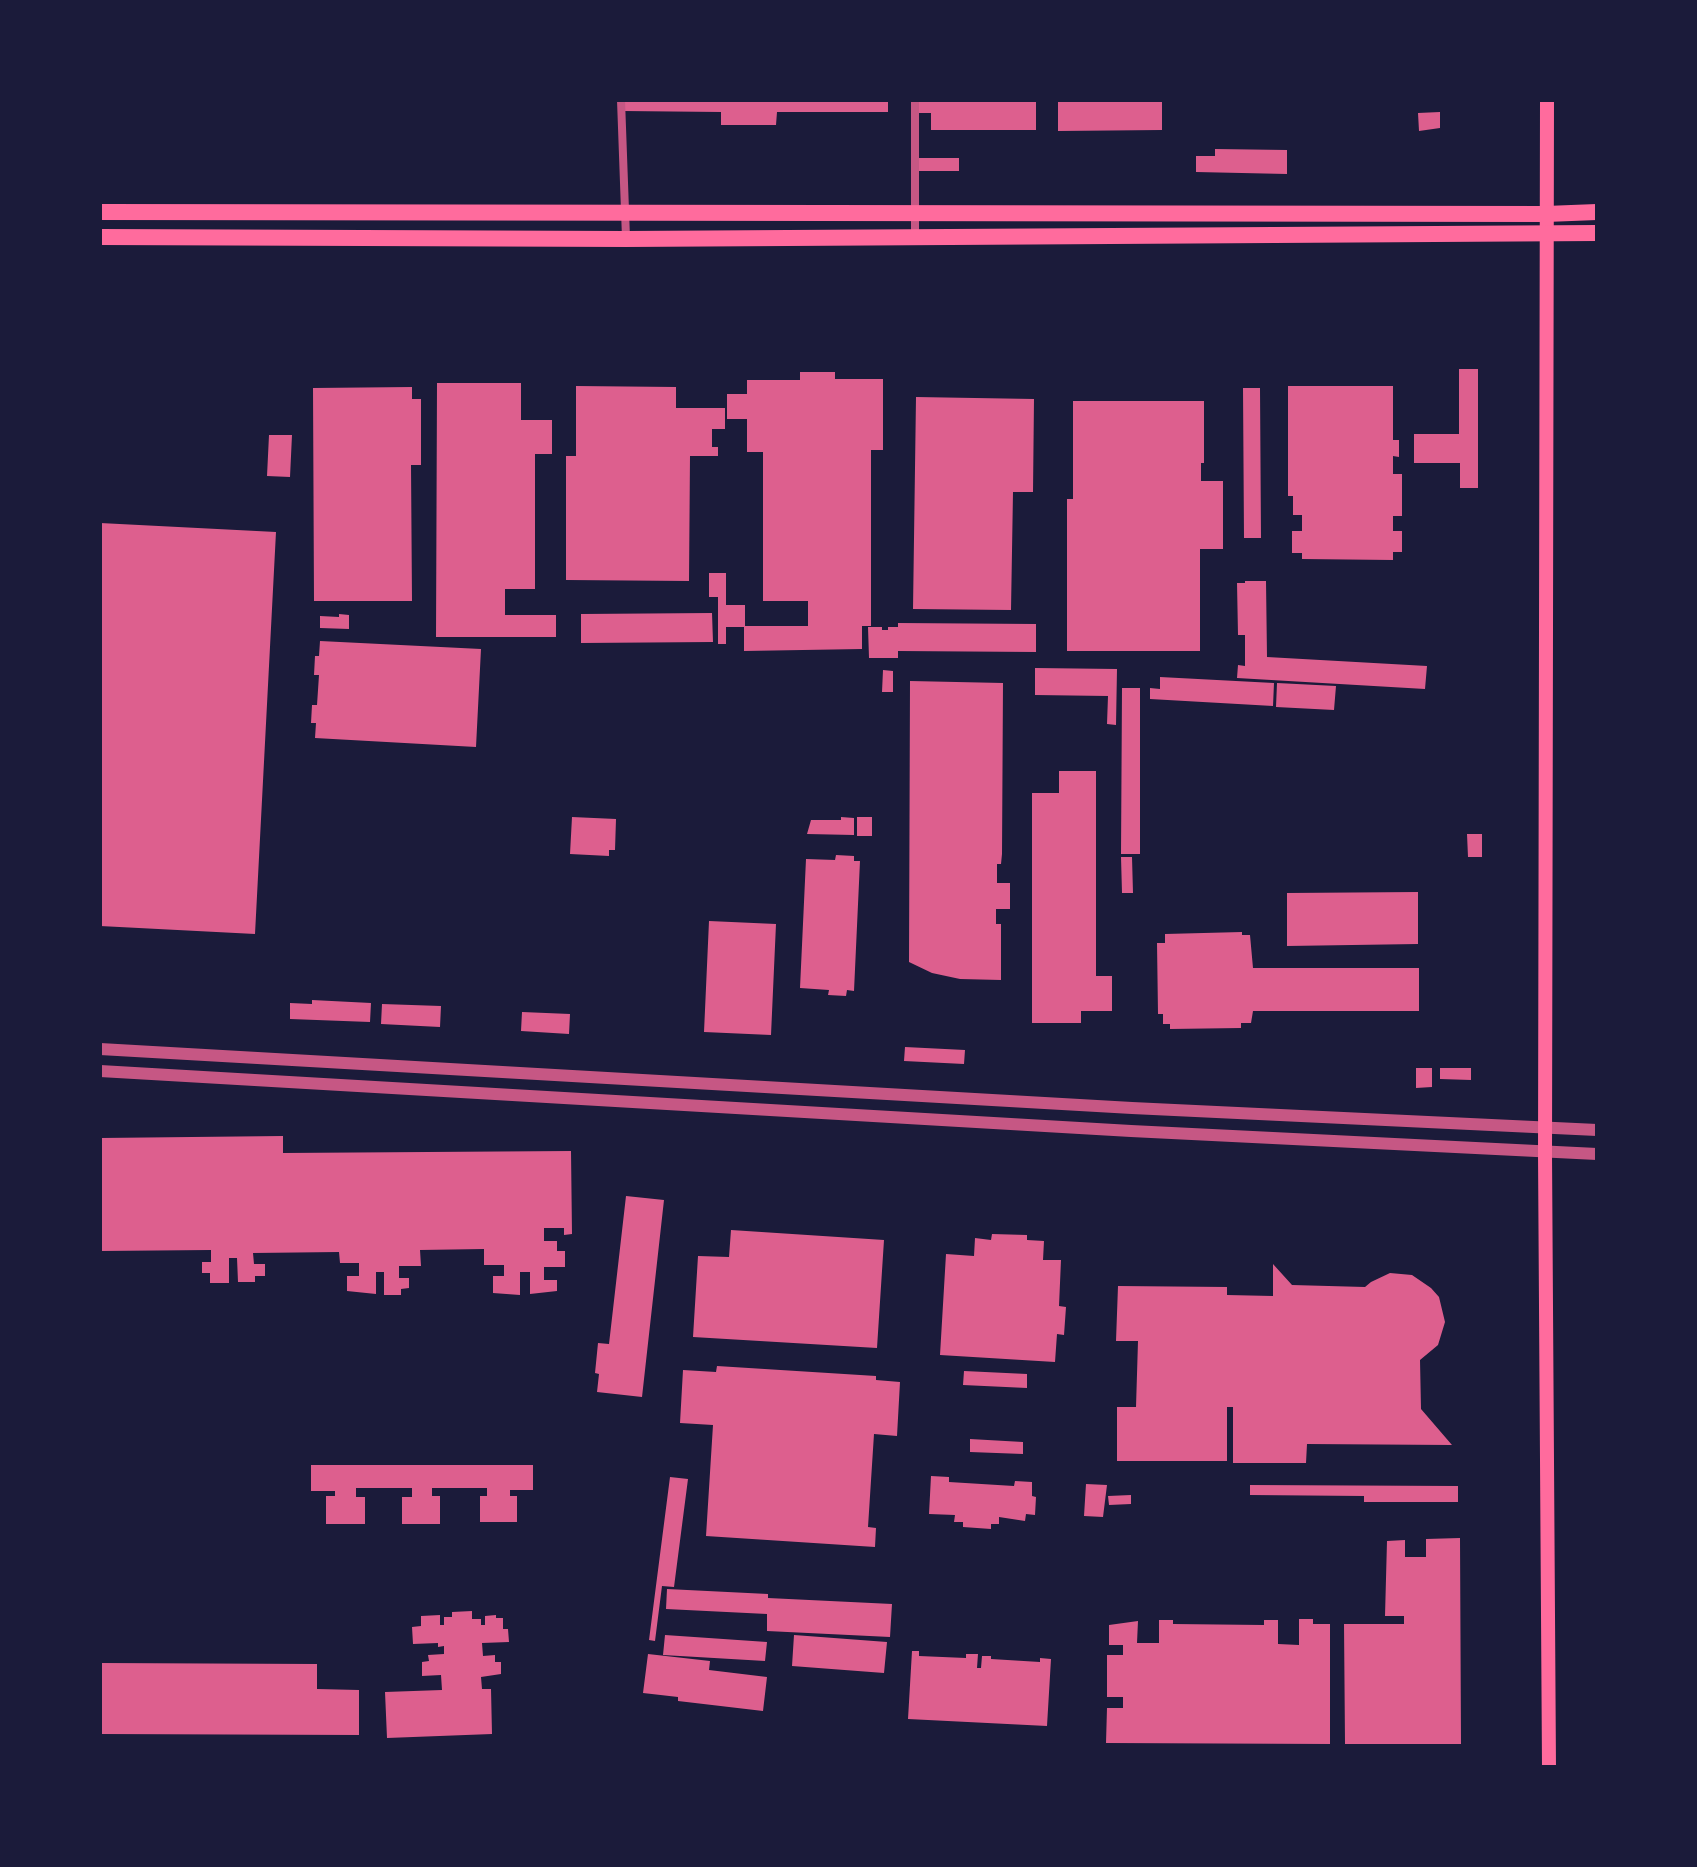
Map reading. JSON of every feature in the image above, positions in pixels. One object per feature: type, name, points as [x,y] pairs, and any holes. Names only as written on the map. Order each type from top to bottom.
[{"type":"main road","points":[[1547,100],[1545,1153],[1549,1767]]},
{"type":"main road","points":[[100,212],[1597,212]]},
{"type":"main road","points":[[100,237],[626,239],[1597,233]]},
{"type":"street","points":[[621,100],[626,239]]},
{"type":"street","points":[[915,100],[915,237]]},
{"type":"street","points":[[100,1049],[1116,1108],[1597,1130]]},
{"type":"street","points":[[100,1071],[1115,1131],[1597,1154]]},
{"type":"building","points":[[623,100],[888,100],[888,112],[777,112],[776,125],[721,125],[721,112],[623,111]]},
{"type":"building","points":[[911,100],[1036,100],[1036,130],[931,130],[931,113],[911,113]]},
{"type":"building","points":[[1058,100],[1162,100],[1162,130],[1058,131]]},
{"type":"building","points":[[1440,112],[1440,128],[1419,131],[1418,113]]},
{"type":"building","points":[[1215,149],[1287,150],[1287,174],[1196,172],[1196,156],[1215,156]]},
{"type":"building","points":[[913,158],[959,158],[959,171],[913,171]]},
{"type":"building","points":[[1459,369],[1478,369],[1478,488],[1460,488],[1460,463],[1414,463],[1414,434],[1459,434]]},
{"type":"building","points":[[800,372],[835,372],[835,379],[883,379],[883,450],[871,450],[871,626],[862,626],[862,649],[744,651],[744,627],[726,627],[726,644],[718,644],[718,597],[709,597],[709,573],[726,573],[726,605],[745,605],[745,626],[808,626],[808,601],[763,601],[763,452],[747,452],[747,419],[727,419],[727,394],[747,394],[747,380],[800,380]]},
{"type":"building","points":[[437,383],[521,383],[521,420],[552,420],[552,454],[535,454],[535,589],[505,589],[505,615],[556,615],[556,637],[436,637]]},
{"type":"building","points":[[576,386],[676,387],[676,408],[725,408],[725,429],[712,429],[712,447],[718,447],[718,456],[690,456],[689,581],[566,580],[566,456],[576,456]]},
{"type":"building","points":[[1288,386],[1393,386],[1393,440],[1399,440],[1399,457],[1393,456],[1393,474],[1402,474],[1402,516],[1393,516],[1393,531],[1402,531],[1402,552],[1393,552],[1393,560],[1302,559],[1302,553],[1292,553],[1292,531],[1302,531],[1302,515],[1293,515],[1293,496],[1288,496]]},
{"type":"building","points":[[412,387],[412,399],[421,399],[421,465],[411,465],[412,601],[314,601],[313,388]]},
{"type":"building","points":[[1243,388],[1260,388],[1261,538],[1244,538]]},
{"type":"building","points":[[916,397],[1034,399],[1033,492],[1013,492],[1011,610],[913,609]]},
{"type":"building","points":[[1073,401],[1204,401],[1201,481],[1223,481],[1223,549],[1200,549],[1200,651],[1067,651],[1067,499],[1073,499]]},
{"type":"building","points":[[269,435],[292,435],[290,477],[267,476]]},
{"type":"building","points":[[100,523],[276,532],[255,934],[100,926]]},
{"type":"building","points":[[1266,581],[1267,657],[1427,666],[1425,689],[1237,678],[1238,665],[1245,666],[1245,635],[1238,635],[1237,583]]},
{"type":"building","points":[[712,613],[713,642],[581,643],[581,614]]},
{"type":"building","points":[[339,614],[349,615],[349,629],[320,628],[320,616],[339,617]]},
{"type":"building","points":[[898,623],[1036,624],[1036,652],[898,651],[898,658],[869,658],[868,627],[888,630],[888,627],[898,627]]},
{"type":"building","points":[[320,641],[481,649],[476,747],[315,738],[316,723],[311,723],[312,705],[317,705],[319,675],[314,675]]},
{"type":"building","points":[[1035,668],[1117,669],[1116,725],[1107,724],[1108,696],[1035,695]]},
{"type":"building","points":[[883,670],[893,671],[893,692],[882,692]]},
{"type":"building","points":[[1160,677],[1274,683],[1273,706],[1150,699],[1150,688],[1160,689]]},
{"type":"building","points":[[910,681],[1003,683],[1002,854],[1001,864],[997,864],[997,883],[1010,883],[1010,909],[996,909],[996,924],[1001,924],[1001,980],[960,979],[932,973],[909,962]]},
{"type":"building","points":[[1277,683],[1336,686],[1334,710],[1276,707]]},
{"type":"building","points":[[1122,688],[1140,688],[1140,854],[1121,854]]},
{"type":"building","points":[[1059,771],[1096,771],[1096,976],[1112,976],[1112,1011],[1081,1011],[1081,1023],[1032,1023],[1032,793],[1059,793]]},
{"type":"building","points":[[572,817],[616,819],[615,850],[609,850],[609,856],[570,854]]},
{"type":"building","points":[[841,817],[854,818],[854,835],[807,834],[811,820],[841,820]]},
{"type":"building","points":[[857,817],[872,817],[872,836],[857,836]]},
{"type":"building","points":[[1467,834],[1482,834],[1482,857],[1468,857]]},
{"type":"building","points":[[836,855],[854,856],[854,861],[860,861],[854,991],[847,990],[846,996],[828,995],[829,990],[800,988],[806,859],[835,860]]},
{"type":"building","points":[[1121,857],[1132,857],[1133,893],[1122,893]]},
{"type":"building","points":[[1418,892],[1418,944],[1287,946],[1287,893]]},
{"type":"building","points":[[709,921],[776,924],[771,1035],[704,1032]]},
{"type":"building","points":[[1242,932],[1242,935],[1250,935],[1253,968],[1419,968],[1419,1011],[1253,1011],[1251,1023],[1241,1023],[1241,1028],[1170,1029],[1170,1024],[1163,1024],[1163,1014],[1158,1014],[1157,943],[1165,943],[1165,934]]},
{"type":"building","points":[[312,1000],[371,1003],[370,1022],[290,1019],[290,1003],[312,1004]]},
{"type":"building","points":[[382,1004],[441,1006],[440,1027],[381,1024]]},
{"type":"building","points":[[522,1012],[570,1014],[569,1034],[521,1031]]},
{"type":"building","points":[[905,1047],[965,1050],[964,1064],[904,1061]]},
{"type":"building","points":[[1416,1068],[1432,1068],[1432,1087],[1416,1088]]},
{"type":"building","points":[[1440,1068],[1471,1068],[1471,1080],[1440,1079]]},
{"type":"building","points":[[283,1136],[283,1153],[571,1151],[572,1234],[564,1235],[564,1228],[544,1228],[544,1241],[557,1241],[557,1251],[565,1251],[565,1267],[544,1267],[544,1280],[557,1280],[557,1291],[530,1294],[530,1272],[520,1272],[520,1295],[493,1293],[493,1276],[504,1276],[504,1265],[484,1265],[484,1249],[420,1250],[421,1266],[399,1266],[399,1278],[409,1278],[409,1288],[401,1289],[401,1295],[384,1295],[384,1272],[376,1272],[376,1294],[347,1291],[347,1276],[359,1276],[359,1263],[340,1263],[339,1252],[253,1253],[254,1264],[265,1264],[265,1276],[255,1276],[255,1282],[238,1282],[237,1258],[229,1258],[229,1283],[210,1283],[210,1273],[202,1273],[202,1262],[211,1262],[211,1250],[100,1251],[100,1138]]},
{"type":"building","points":[[626,1196],[664,1200],[642,1397],[597,1392],[599,1374],[595,1373],[598,1343],[609,1344]]},
{"type":"building","points":[[731,1230],[884,1240],[877,1348],[693,1337],[698,1256],[729,1257]]},
{"type":"building","points":[[992,1234],[1027,1235],[1027,1240],[1044,1241],[1043,1260],[1061,1260],[1059,1306],[1066,1307],[1064,1335],[1057,1334],[1055,1362],[940,1355],[946,1254],[974,1256],[975,1238],[991,1240]]},
{"type":"building","points":[[1273,1264],[1292,1285],[1365,1287],[1390,1273],[1412,1275],[1431,1288],[1439,1297],[1445,1322],[1438,1345],[1420,1360],[1421,1409],[1452,1445],[1307,1444],[1306,1463],[1233,1463],[1233,1407],[1227,1407],[1227,1461],[1117,1461],[1117,1407],[1136,1407],[1138,1341],[1116,1341],[1118,1286],[1227,1287],[1227,1295],[1273,1296]]},
{"type":"building","points":[[717,1366],[876,1376],[876,1380],[900,1382],[897,1436],[874,1434],[868,1527],[876,1528],[875,1547],[706,1536],[713,1425],[680,1423],[683,1370],[716,1372]]},
{"type":"building","points":[[964,1371],[1027,1374],[1027,1388],[963,1385]]},
{"type":"building","points":[[970,1439],[1023,1442],[1023,1454],[970,1452]]},
{"type":"building","points":[[311,1465],[533,1465],[533,1490],[510,1490],[510,1496],[517,1496],[517,1522],[480,1522],[480,1496],[487,1496],[487,1488],[432,1488],[432,1496],[440,1496],[440,1524],[402,1524],[402,1497],[412,1497],[412,1488],[356,1488],[356,1497],[365,1497],[365,1524],[326,1524],[326,1496],[335,1496],[335,1491],[311,1491]]},
{"type":"building","points":[[931,1476],[949,1477],[949,1482],[1014,1486],[1015,1481],[1032,1482],[1032,1496],[1036,1497],[1035,1515],[1026,1514],[1025,1521],[999,1517],[999,1524],[991,1524],[991,1529],[963,1527],[963,1522],[954,1522],[955,1515],[929,1514]]},
{"type":"building","points":[[670,1477],[688,1479],[674,1587],[662,1586],[655,1641],[649,1640]]},
{"type":"building","points":[[1086,1484],[1107,1485],[1103,1517],[1084,1516]]},
{"type":"building","points":[[1250,1485],[1458,1486],[1458,1502],[1364,1502],[1364,1496],[1250,1495]]},
{"type":"building","points":[[1131,1495],[1131,1504],[1109,1505],[1108,1496]]},
{"type":"building","points":[[1460,1538],[1461,1744],[1345,1744],[1344,1624],[1404,1624],[1404,1616],[1385,1616],[1387,1541],[1405,1540],[1405,1557],[1426,1557],[1426,1539]]},
{"type":"building","points":[[667,1589],[892,1604],[890,1637],[767,1631],[767,1614],[666,1609]]},
{"type":"building","points":[[472,1611],[472,1619],[481,1619],[481,1625],[485,1625],[485,1616],[496,1615],[496,1618],[503,1618],[503,1629],[508,1629],[509,1642],[482,1643],[483,1656],[495,1655],[495,1662],[501,1662],[501,1674],[481,1677],[482,1689],[491,1689],[492,1734],[387,1738],[385,1692],[442,1690],[441,1675],[422,1676],[422,1662],[429,1661],[428,1655],[444,1654],[444,1646],[438,1647],[438,1643],[413,1644],[412,1627],[421,1626],[421,1616],[440,1615],[440,1625],[444,1625],[444,1617],[452,1617],[452,1612]]},
{"type":"building","points":[[1299,1619],[1313,1619],[1313,1624],[1330,1624],[1330,1744],[1106,1743],[1107,1708],[1123,1708],[1123,1697],[1107,1697],[1107,1655],[1123,1655],[1123,1645],[1109,1645],[1109,1625],[1138,1621],[1137,1643],[1159,1643],[1159,1620],[1173,1620],[1173,1624],[1264,1625],[1264,1620],[1278,1620],[1278,1644],[1299,1645]]},
{"type":"building","points":[[665,1635],[767,1642],[765,1661],[663,1655]]},
{"type":"building","points":[[794,1635],[887,1642],[884,1673],[792,1666]]},
{"type":"building","points":[[912,1651],[919,1651],[919,1656],[966,1658],[966,1654],[978,1654],[977,1668],[981,1668],[982,1656],[1040,1662],[1040,1658],[1051,1659],[1047,1726],[908,1719]]},
{"type":"building","points":[[648,1654],[710,1661],[709,1670],[767,1677],[763,1711],[678,1701],[678,1697],[643,1693]]},
{"type":"building","points":[[100,1663],[317,1664],[317,1689],[359,1690],[359,1735],[100,1734]]}]
